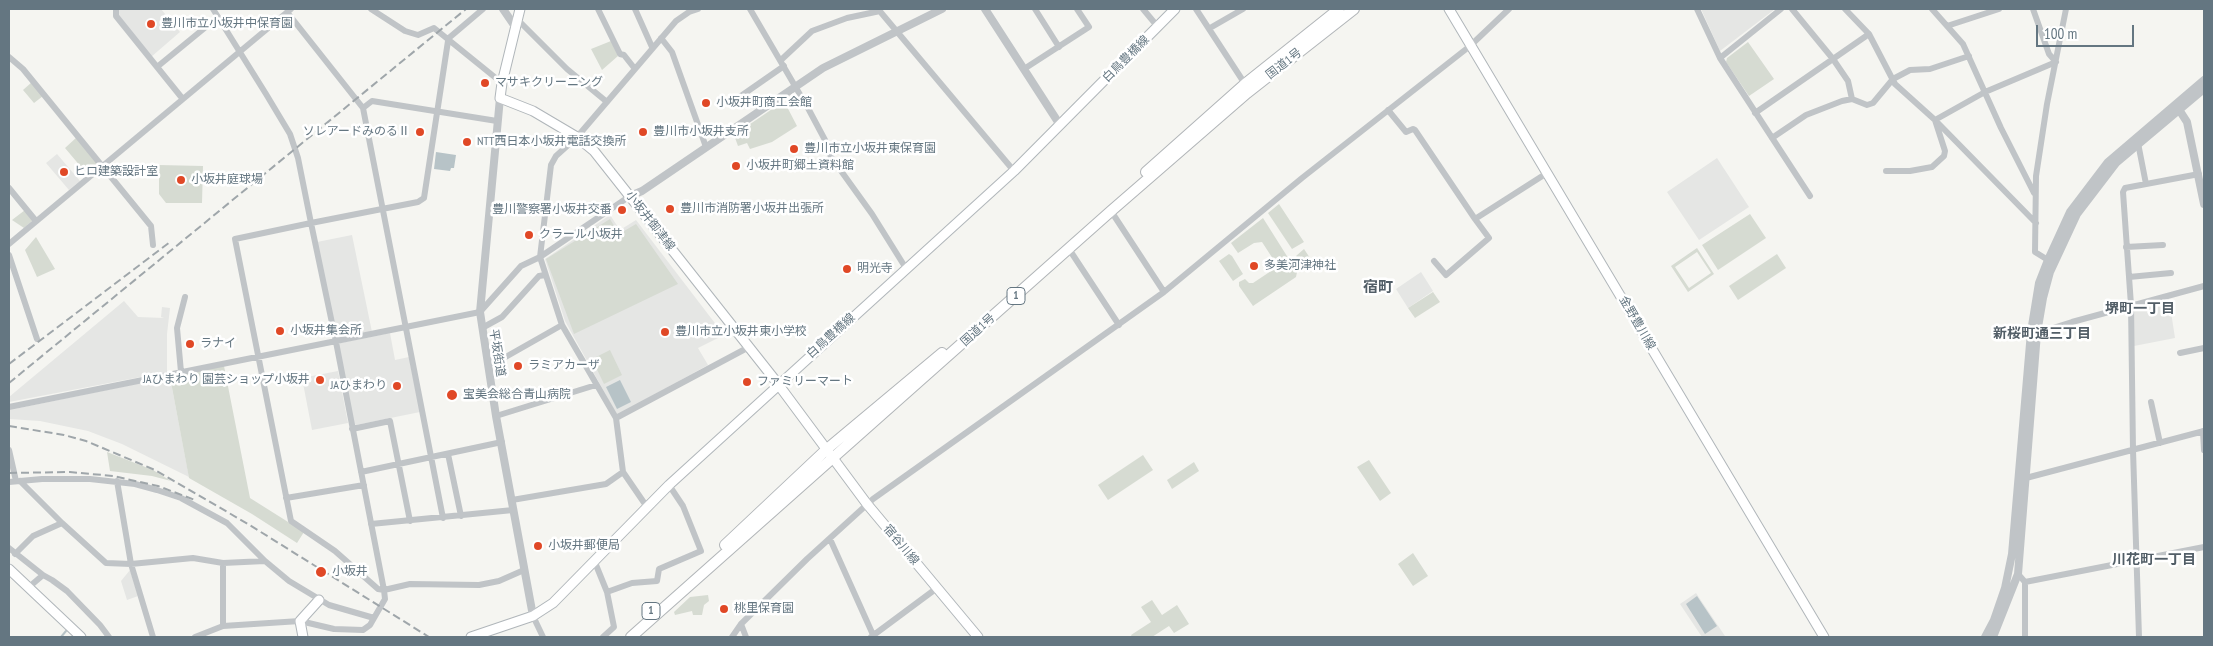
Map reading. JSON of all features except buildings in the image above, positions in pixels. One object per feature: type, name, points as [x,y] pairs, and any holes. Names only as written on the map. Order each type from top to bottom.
[{"type":"highway","name":"国道1号","points":[[611,636],[724,546],[828,449],[941,354],[1245,84],[1339,9]]},
{"type":"highway","name":"国道1号","points":[[631,637],[1111,211],[1247,93],[1354,9]]},
{"type":"main road","points":[[500,98],[520,9]]},
{"type":"main road","name":"白鳥豊橋線","points":[[471,637],[533,616],[553,603],[669,485],[1014,171],[1175,9]]},
{"type":"main road","name":"金野豊川線","points":[[1449,9],[1824,637]]},
{"type":"main road","name":"小坂井御津線","points":[[500,98],[533,112],[577,137],[594,151],[828,449]]},
{"type":"main road","name":"宿谷川線","points":[[828,449],[867,504],[978,637]]},
{"type":"main road","points":[[9,569],[81,637]]},
{"type":"main road","points":[[303,637],[300,621],[319,600]]},
{"type":"street","points":[[116,9],[116,16],[182,98]]},
{"type":"street","points":[[194,637],[223,626],[300,621],[334,629],[363,630],[370,625],[385,598],[336,342],[298,158],[290,134],[213,9]]},
{"type":"street","points":[[371,9],[405,31],[418,35],[434,28],[502,83]]},
{"type":"street","points":[[483,9],[450,37],[448,41],[424,198],[418,202],[235,239],[260,356],[291,521],[335,551],[378,589],[384,590],[410,584],[478,585],[498,581],[524,570]]},
{"type":"street","points":[[503,9],[568,70],[607,102]]},
{"type":"street","points":[[598,9],[620,54],[624,55],[635,69]]},
{"type":"street","points":[[635,9],[652,47]]},
{"type":"street","points":[[647,507],[623,472],[616,418],[562,325],[540,257],[551,165],[556,156],[577,137],[676,20],[698,9]]},
{"type":"street","points":[[750,9],[825,140],[831,157],[872,214],[907,270]]},
{"type":"street","points":[[9,407],[480,312],[521,266],[540,257],[630,196],[642,191],[795,86],[824,68],[942,9]]},
{"type":"street","points":[[985,9],[1060,125]]},
{"type":"street","points":[[1035,9],[1059,47]]},
{"type":"street","points":[[1024,69],[1088,27],[1077,9]]},
{"type":"street","points":[[1143,9],[1158,27]]},
{"type":"street","points":[[1196,9],[1245,84]]},
{"type":"street","points":[[1210,28],[1242,9]]},
{"type":"street","points":[[732,637],[742,624],[867,504],[1164,292],[1470,46],[1509,9]]},
{"type":"street","points":[[1697,9],[1720,58],[1810,196]]},
{"type":"street","points":[[1720,58],[1781,9]]},
{"type":"street","points":[[1792,9],[1833,59],[1848,81],[1852,99]]},
{"type":"street","points":[[1845,9],[1869,34],[1895,84],[1935,120],[2036,223]]},
{"type":"street","points":[[1932,9],[1963,44],[1970,56],[2001,128],[2035,194]]},
{"type":"street","points":[[1947,26],[1999,9]]},
{"type":"street","points":[[2033,9],[2049,54],[2056,62]]},
{"type":"street","points":[[2048,260],[2035,252],[2035,194],[2042,136],[2066,9]]},
{"type":"street","points":[[9,244],[289,10],[364,108],[443,518]]},
{"type":"street","points":[[738,98],[782,63],[812,31],[847,18],[879,10],[1014,171]]},
{"type":"street","points":[[157,67],[218,17]]},
{"type":"street","points":[[1755,113],[1869,34]]},
{"type":"street","points":[[661,38],[672,52],[706,147]]},
{"type":"street","points":[[1772,138],[1806,115],[1852,99],[1867,105],[1873,103],[1893,79],[1910,70],[1930,69],[1970,56]]},
{"type":"street","points":[[9,57],[23,69],[151,226],[153,245]]},
{"type":"street","points":[[1935,120],[1985,92],[2056,62]]},
{"type":"street","points":[[1992,637],[2018,574],[2038,334],[2043,298],[2050,272],[2068,231],[2095,188],[2116,163],[2204,80]]},
{"type":"street","points":[[1984,637],[1994,620],[2005,588],[2012,554],[2031,332],[2040,283],[2048,260],[2070,212],[2096,176],[2122,148],[2177,106],[2204,89]]},
{"type":"street","name":"平坂街道","points":[[500,98],[480,312],[496,416],[533,616]]},
{"type":"street","points":[[364,108],[372,101],[497,122]]},
{"type":"street","points":[[2177,106],[2187,122],[2204,204]]},
{"type":"street","points":[[1388,110],[1406,132],[1415,130],[1489,238],[1446,275],[1434,261]]},
{"type":"street","points":[[1886,171],[1910,171],[1932,167],[1944,156],[1945,151],[1935,120]]},
{"type":"street","points":[[2138,143],[2146,184]]},
{"type":"street","points":[[1476,219],[1547,173]]},
{"type":"street","points":[[2139,637],[2132,450],[2131,306],[2122,192],[2125,188],[2198,174]]},
{"type":"street","points":[[9,188],[36,221]]},
{"type":"street","points":[[1111,211],[1164,292]]},
{"type":"street","points":[[2126,247],[2163,245]]},
{"type":"street","points":[[1069,249],[1120,325]]},
{"type":"street","points":[[9,255],[37,339]]},
{"type":"street","points":[[2129,276],[2171,273]]},
{"type":"street","points":[[482,328],[502,317],[539,276],[545,275]]},
{"type":"street","points":[[2038,334],[2204,286]]},
{"type":"street","points":[[181,372],[177,328],[185,297]]},
{"type":"street","points":[[488,367],[562,325]]},
{"type":"street","points":[[616,418],[749,347]]},
{"type":"street","points":[[2180,352],[2204,348]]},
{"type":"street","points":[[496,416],[596,385]]},
{"type":"street","points":[[2151,402],[2160,442]]},
{"type":"street","points":[[352,429],[390,421],[410,521]]},
{"type":"street","points":[[2026,478],[2204,431],[2204,450]]},
{"type":"street","points":[[361,472],[502,442]]},
{"type":"street","points":[[9,450],[15,481],[106,562],[131,564],[193,558],[223,564],[265,562]]},
{"type":"street","points":[[448,454],[461,516]]},
{"type":"street","points":[[512,500],[606,484],[623,472]]},
{"type":"street","points":[[15,481],[62,478],[117,481],[157,490],[208,512],[227,523],[265,562],[319,600],[329,605],[374,618]]},
{"type":"street","points":[[117,481],[131,564],[152,637]]},
{"type":"street","points":[[286,498],[364,485]]},
{"type":"street","points":[[607,592],[632,583],[657,581],[659,569],[701,551],[684,506],[669,485]]},
{"type":"street","points":[[371,524],[513,510]]},
{"type":"street","points":[[15,554],[33,536],[62,523]]},
{"type":"street","points":[[830,539],[872,637],[937,588]]},
{"type":"street","points":[[2025,582],[2204,547]]},
{"type":"street","points":[[9,548],[67,591],[109,637]]},
{"type":"street","points":[[594,560],[607,592],[614,627],[611,636]]},
{"type":"street","points":[[223,564],[223,626]]},
{"type":"street","points":[[2018,574],[2025,582],[2026,637]]},
{"type":"street","points":[[29,587],[43,575]]},
{"type":"street","points":[[533,616],[543,637]]},
{"type":"street","points":[[742,624],[746,637]]},
{"type":"shaded area","points":[[118,9],[161,9],[180,32],[151,57],[118,15]]},
{"type":"shaded area","points":[[1701,9],[1775,9],[1720,51]]},
{"type":"shaded area","points":[[611,41],[618,56],[602,70],[591,49]]},
{"type":"shaded area","points":[[1748,42],[1774,79],[1749,96],[1726,62],[1727,58]]},
{"type":"shaded area","points":[[32,82],[43,96],[34,103],[23,90]]},
{"type":"shaded area","points":[[784,101],[797,126],[772,142],[750,149],[747,143],[738,146],[734,135]]},
{"type":"shaded area","points":[[77,137],[99,164],[87,174],[65,148]]},
{"type":"shaded area","points":[[436,152],[456,155],[454,168],[451,168],[450,171],[434,169]]},
{"type":"shaded area","points":[[57,154],[80,181],[69,190],[46,163]]},
{"type":"shaded area","points":[[1717,158],[1749,207],[1699,240],[1667,192]]},
{"type":"shaded area","name":"小坂井庭球場","points":[[159,165],[203,166],[202,203],[166,203],[159,194]]},
{"type":"shaded area","points":[[1279,204],[1304,242],[1292,249],[1268,213]]},
{"type":"shaded area","points":[[25,210],[33,220],[24,228],[12,220]]},
{"type":"shaded area","points":[[1750,214],[1766,238],[1718,270],[1702,245]]},
{"type":"shaded area","points":[[610,215],[620,230],[636,220],[724,335],[698,348],[708,365],[617,415],[565,321],[545,259]]},
{"type":"shaded area","points":[[1263,218],[1297,272],[1296,277],[1253,306],[1239,286],[1239,282],[1245,279],[1249,283],[1253,283],[1271,271],[1276,266],[1275,262],[1262,242],[1254,243],[1238,253],[1231,243]]},
{"type":"shaded area","points":[[610,219],[619,234],[636,224],[678,284],[574,334],[546,259]]},
{"type":"shaded area","points":[[352,235],[372,332],[337,339],[317,242]]},
{"type":"shaded area","points":[[36,237],[55,269],[37,277],[25,250]]},
{"type":"shaded area","points":[[1697,248],[1714,274],[1688,292],[1671,266]],"holes":[[[1697,252],[1711,273],[1689,288],[1675,267]]]},
{"type":"shaded area","points":[[1304,249],[1314,264],[1305,270],[1296,256]]},
{"type":"shaded area","points":[[1229,254],[1243,274],[1233,281],[1219,261]]},
{"type":"shaded area","points":[[1777,254],[1786,268],[1738,300],[1729,286]]},
{"type":"shaded area","points":[[1421,272],[1433,291],[1408,308],[1396,289]]},
{"type":"shaded area","points":[[1433,292],[1440,302],[1415,318],[1408,308]]},
{"type":"shaded area","points":[[2169,299],[2175,338],[2134,346],[2134,312],[2136,308]]},
{"type":"shaded area","points":[[124,301],[138,317],[164,318],[161,317],[162,307],[170,308],[167,334],[167,372],[9,402],[9,397]]},
{"type":"shaded area","points":[[390,333],[395,360],[409,357],[420,412],[356,425],[354,424],[338,346],[340,343]]},
{"type":"shaded area","points":[[610,350],[622,375],[604,384],[592,359]]},
{"type":"shaded area","points":[[224,366],[250,498],[304,532],[297,543],[252,514],[189,478],[170,377]]},
{"type":"shaded area","points":[[338,371],[348,423],[312,430],[302,378]]},
{"type":"shaded area","points":[[170,377],[189,477],[122,444],[88,431],[40,421],[9,419],[9,410]]},
{"type":"shaded area","points":[[620,380],[631,402],[617,409],[606,387]]},
{"type":"shaded area","points":[[107,452],[153,470],[171,481],[152,476],[110,471]]},
{"type":"shaded area","points":[[1143,455],[1153,470],[1108,500],[1098,485]]},
{"type":"shaded area","points":[[1369,460],[1391,493],[1380,501],[1357,467]]},
{"type":"shaded area","points":[[1194,462],[1199,471],[1172,489],[1167,480]]},
{"type":"shaded area","points":[[1413,553],[1428,576],[1413,586],[1398,564]]},
{"type":"shaded area","points":[[130,570],[138,596],[127,600],[121,581]]},
{"type":"shaded area","points":[[1696,593],[1725,636],[1702,637],[1680,604]]},
{"type":"shaded area","points":[[708,595],[709,601],[704,605],[702,615],[693,615],[692,611],[675,615],[674,612],[690,597]]},
{"type":"shaded area","points":[[1697,596],[1717,626],[1705,634],[1686,604]]},
{"type":"shaded area","points":[[1152,600],[1162,615],[1177,605],[1189,624],[1174,633],[1169,626],[1152,637],[1132,637],[1131,635],[1151,622],[1141,607]]},
{"type":"waterway","points":[[61,637],[66,631]]},
{"type":"railway","points":[[9,383],[466,9]]},
{"type":"railway","points":[[9,364],[170,242]]},
{"type":"railway","points":[[9,426],[64,435],[86,441],[155,470],[248,524],[429,637]]},
{"type":"railway","points":[[9,473],[70,472],[113,476],[158,486],[195,500]]},
{"type":"place","name":"豊川市立小坂井中保育園","points":[[151,24]]},
{"type":"place","name":"マサキクリーニング","points":[[485,83]]},
{"type":"place","name":"小坂井町商工会館","points":[[706,103]]},
{"type":"place","name":"ソレアードみのるⅡ","points":[[420,132]]},
{"type":"place","name":"豊川市小坂井支所","points":[[643,132]]},
{"type":"place","name":"NTT西日本小坂井電話交換所","points":[[467,142]]},
{"type":"place","name":"豊川市立小坂井東保育園","points":[[794,149]]},
{"type":"place","name":"小坂井町郷土資料館","points":[[736,166]]},
{"type":"place","name":"ヒロ建築設計室","points":[[64,172]]},
{"type":"place","name":"小坂井庭球場","points":[[181,180]]},
{"type":"place","name":"豊川市消防署小坂井出張所","points":[[670,209]]},
{"type":"place","name":"豊川警察署小坂井交番","points":[[622,210]]},
{"type":"place","name":"クラール小坂井","points":[[529,235]]},
{"type":"place","name":"多美河津神社","points":[[1254,266]]},
{"type":"place","name":"明光寺","points":[[847,269]]},
{"type":"place","name":"小坂井集会所","points":[[280,331]]},
{"type":"place","name":"豊川市立小坂井東小学校","points":[[665,332]]},
{"type":"place","name":"ラナイ","points":[[190,344]]},
{"type":"place","name":"ラミアカーザ","points":[[518,366]]},
{"type":"place","name":"JAひまわり 園芸ショップ小坂井","points":[[320,380]]},
{"type":"place","name":"ファミリーマート","points":[[747,382]]},
{"type":"place","name":"JAひまわり","points":[[397,386]]},
{"type":"place","name":"宝美会総合青山病院","points":[[452,395]]},
{"type":"place","name":"小坂井郵便局","points":[[538,546]]},
{"type":"place","name":"小坂井","points":[[321,572]]},
{"type":"place","name":"桃里保育園","points":[[724,609]]},
{"type":"district","name":"宿町","points":[[1378,288]]},
{"type":"district","name":"堺町一丁目","points":[[2140,309]]},
{"type":"district","name":"新桜町通三丁目","points":[[2042,334]]},
{"type":"district","name":"川花町一丁目","points":[[2154,560]]}]
